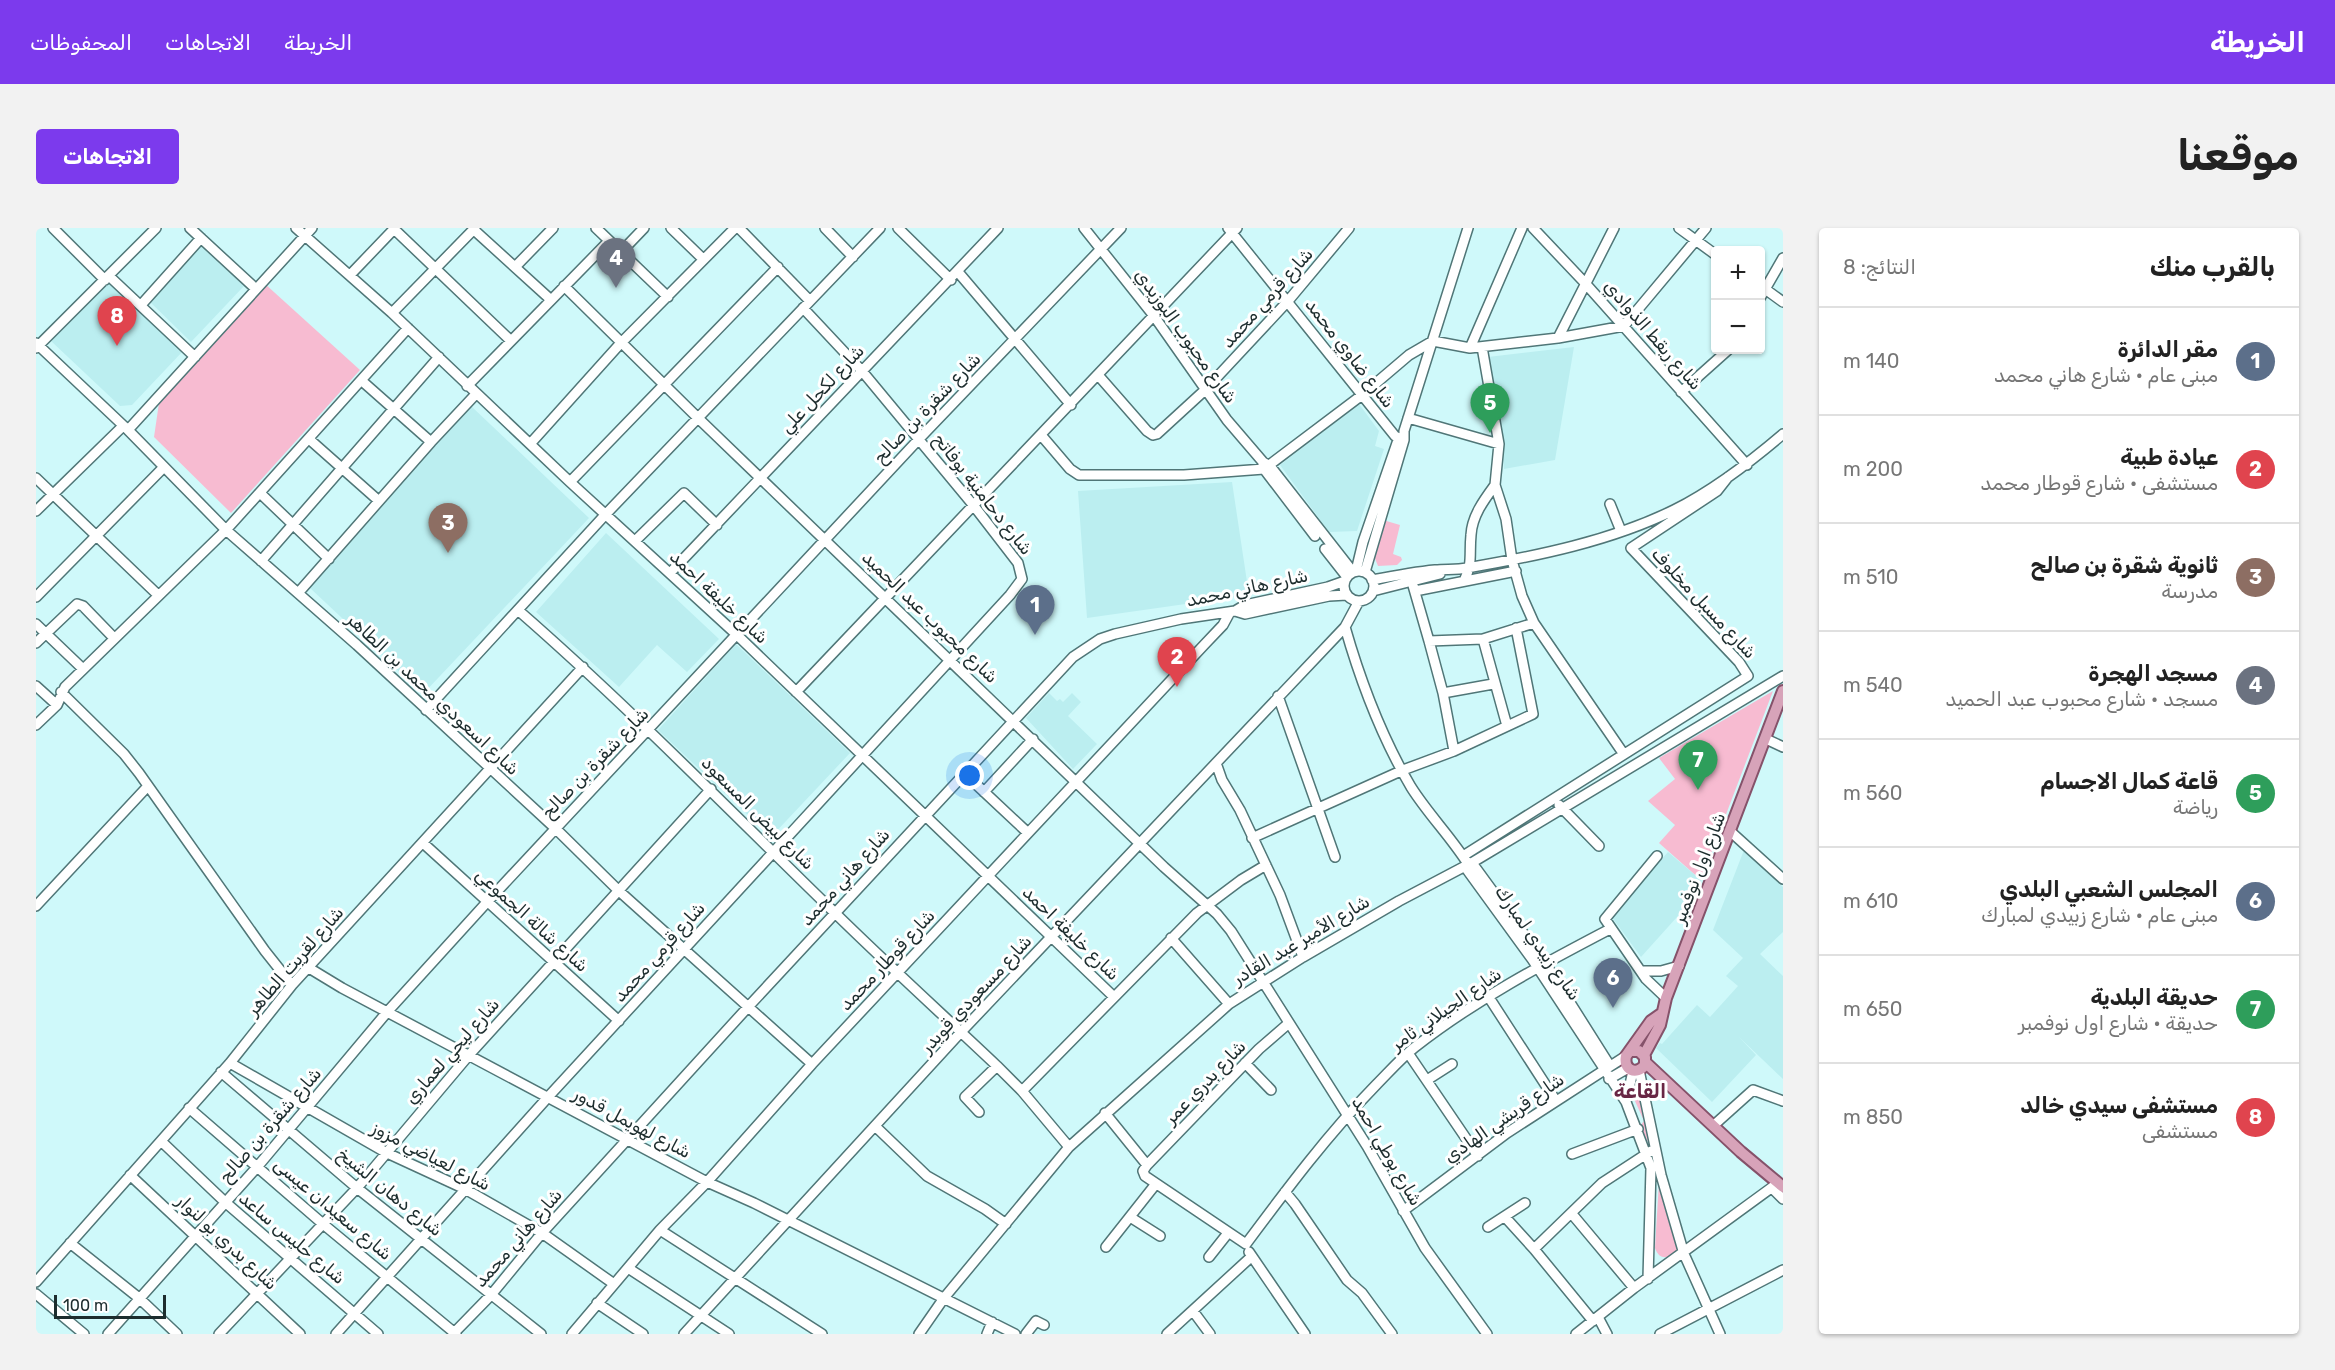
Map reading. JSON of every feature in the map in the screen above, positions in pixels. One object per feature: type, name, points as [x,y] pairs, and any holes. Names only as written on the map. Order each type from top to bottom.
[{"type":"main road","name":"شارع اول نوفمبر","points":[[1639,1066],[1660,1025],[1666,998],[1783,691]]},
{"type":"main road","points":[[1661,1014],[1651,1021],[1625,1062],[1639,1066],[1665,1082],[1778,1183]]},
{"type":"main road","points":[[1628,1054],[1640,1051],[1639,1066]]},
{"type":"street","points":[[53,228],[107,278],[141,305],[195,357]]},
{"type":"street","points":[[37,346],[156,228]]},
{"type":"street","points":[[190,228],[256,289]]},
{"type":"street","name":"شارع خليفة احمد","points":[[296,228],[392,313],[605,515],[736,634],[1114,997]]},
{"type":"street","points":[[36,511],[126,428],[195,357],[312,228]]},
{"type":"street","points":[[515,267],[553,228]]},
{"type":"street","points":[[596,228],[668,297]]},
{"type":"street","points":[[621,252],[644,228]]},
{"type":"street","points":[[671,228],[703,259]]},
{"type":"street","points":[[530,444],[622,343],[703,259],[737,228]]},
{"type":"street","name":"شارع دحامنية بوفاتح","points":[[737,228],[778,267],[974,506],[1021,569],[1022,579],[1010,596]]},
{"type":"street","points":[[825,228],[853,256]]},
{"type":"street","points":[[426,710],[605,515],[880,228]]},
{"type":"street","points":[[898,228],[955,276],[1016,339],[1071,405]]},
{"type":"street","name":"شارع محبوب البوزيدي","points":[[1084,228],[1154,316],[1205,390],[1266,466]]},
{"type":"street","name":"شارع شقرة بن صالح","points":[[108,1334],[258,1166],[388,1011],[488,901],[650,730],[736,634],[1121,228]]},
{"type":"street","name":"شارع قرمي محمد","points":[[1098,375],[1153,435],[1205,390],[1288,301],[1349,228]]},
{"type":"street","points":[[1347,596],[1344,586],[1353,575],[1402,437],[1468,228]]},
{"type":"street","points":[[1470,348],[1522,228]]},
{"type":"street","name":"شارع ريقط الذوادي","points":[[1533,228],[1624,326],[1747,465]]},
{"type":"street","points":[[1558,338],[1614,228]]},
{"type":"street","points":[[1679,228],[1711,252]]},
{"type":"street","points":[[1041,435],[1070,469],[1079,475],[1184,475],[1266,466],[1362,395],[1409,355],[1432,341],[1470,348],[1558,338],[1624,326],[1706,228]]},
{"type":"street","points":[[350,275],[394,229],[510,340]]},
{"type":"street","points":[[392,313],[474,229],[550,299]]},
{"type":"street","name":"شارع لكحل علي","points":[[670,573],[955,276],[994,230]]},
{"type":"street","points":[[796,692],[1071,405],[1232,230]]},
{"type":"street","name":"شارع ضاوي محمد","points":[[1232,230],[1362,395],[1402,437]]},
{"type":"street","points":[[141,305],[201,238]]},
{"type":"street","points":[[468,386],[510,340],[609,241]]},
{"type":"street","points":[[1765,286],[1783,258]]},
{"type":"street","points":[[570,482],[778,267]]},
{"type":"street","name":"شارع محبوب عبد الحميد","points":[[564,286],[1076,782],[1224,921],[1263,981]]},
{"type":"street","points":[[1765,293],[1783,303]]},
{"type":"street","points":[[36,725],[57,705],[61,692],[83,669],[226,530],[408,328]]},
{"type":"street","name":"شارع اسعودي محمد بن الطاهر","points":[[37,346],[126,428],[226,530],[299,592],[555,828],[618,891],[812,1064]]},
{"type":"street","points":[[1482,347],[1499,444],[1495,484],[1506,519],[1512,560],[1522,596],[1534,623],[1623,753]]},
{"type":"street","points":[[1682,392],[1724,354]]},
{"type":"street","points":[[261,561],[439,357]]},
{"type":"street","points":[[362,381],[430,442]]},
{"type":"street","points":[[299,592],[430,442],[476,394]]},
{"type":"street","points":[[1408,418],[1499,444]]},
{"type":"street","points":[[1232,612],[1245,614],[1329,597],[1347,596],[1359,601],[1366,598],[1372,586],[1433,570],[1457,569],[1512,560],[1621,531],[1676,509],[1747,465],[1783,434]]},
{"type":"street","points":[[1353,575],[1402,437]]},
{"type":"street","points":[[309,439],[379,501]]},
{"type":"street","points":[[1266,466],[1353,575]]},
{"type":"street","points":[[1266,466],[1353,575],[1372,586],[1414,586],[1464,581],[1516,571]]},
{"type":"street","points":[[36,597],[163,468]]},
{"type":"street","name":"شارع مسبل مخلوف","points":[[1728,477],[1717,491],[1631,548],[1739,662],[1748,676]]},
{"type":"street","points":[[36,478],[158,595]]},
{"type":"street","points":[[1464,581],[1471,567],[1471,535],[1474,522],[1479,508],[1495,484]]},
{"type":"street","points":[[260,493],[328,559]]},
{"type":"street","points":[[635,541],[684,493],[717,525]]},
{"type":"street","points":[[1610,504],[1621,531]]},
{"type":"street","points":[[1334,551],[1351,557],[1358,552],[1364,542]]},
{"type":"street","points":[[1414,586],[1457,569]]},
{"type":"street","name":"شارع هاني محمد","points":[[454,1333],[491,1295],[542,1233],[627,1139],[1068,662],[1100,639],[1131,629],[1232,612],[1245,605],[1329,587],[1353,575]]},
{"type":"street","points":[[1414,586],[1443,693],[1454,751]]},
{"type":"street","name":"شارع قرمي محمد","points":[[336,1334],[549,1096],[1010,596]]},
{"type":"street","name":"شارع مسعودي قويدر","points":[[684,1334],[961,1032],[1345,627],[1359,601]]},
{"type":"street","points":[[36,644],[77,604],[83,606],[114,638]]},
{"type":"street","name":"شارع لبيض المسعود","points":[[519,611],[650,730],[835,913],[997,1066],[1022,1091],[1069,1147]]},
{"type":"street","name":"شارع قوطار محمد","points":[[572,1334],[660,1230],[707,1182],[812,1064],[1232,612]]},
{"type":"street","points":[[1429,641],[1483,639],[1534,623]]},
{"type":"street","points":[[36,624],[83,669]]},
{"type":"street","name":"شارع زبيدي لمبارك","points":[[1345,627],[1369,704],[1403,770],[1420,799],[1466,860],[1468,871],[1541,965],[1607,1068],[1609,1079],[1626,1102],[1638,1130],[1651,1151]]},
{"type":"street","points":[[1252,837],[1403,770],[1454,751],[1533,713],[1516,628]]},
{"type":"street","points":[[1483,639],[1493,684],[1507,726]]},
{"type":"street","name":"شارع لقريت الطاهر","points":[[36,1282],[230,1063],[292,985],[583,667]]},
{"type":"street","name":"شارع الأمير عبد القادر","points":[[1466,860],[1554,798],[1748,676]]},
{"type":"street","name":"شارع الأمير عبد القادر","points":[[919,1334],[944,1298],[1069,1147],[1228,1004],[1466,860],[1654,755],[1783,676]]},
{"type":"street","points":[[1443,693],[1493,684]]},
{"type":"street","points":[[36,686],[57,705]]},
{"type":"street","points":[[61,692],[124,754],[265,951],[292,985]]},
{"type":"street","points":[[1278,696],[1335,857]]},
{"type":"street","points":[[984,792],[1033,739]]},
{"type":"street","points":[[1766,739],[1783,747]]},
{"type":"street","points":[[1216,763],[1222,780],[1240,810],[1266,865],[1303,957]]},
{"type":"street","points":[[964,773],[1028,833]]},
{"type":"street","points":[[36,906],[148,786]]},
{"type":"street","name":"شارع ليحي لعماري","points":[[219,1334],[357,1188],[469,1055],[711,789]]},
{"type":"street","points":[[1554,798],[1599,846]]},
{"type":"street","points":[[1731,832],[1783,879]]},
{"type":"street","name":"شارع شالة الجموعي","points":[[423,843],[619,1021]]},
{"type":"street","points":[[1657,856],[1605,918],[1610,929],[1646,979],[1666,998]]},
{"type":"street","points":[[1022,1091],[1171,938],[1207,905],[1266,865]]},
{"type":"street","name":"شارع الجيلاني ثامر","points":[[1246,1244],[1347,1114],[1408,1053],[1488,996],[1610,929]]},
{"type":"street","points":[[1171,938],[1228,1004]]},
{"type":"street","points":[[1641,971],[1661,971],[1679,966]]},
{"type":"street","name":"شارع لهويمل قدور","points":[[309,968],[707,1182],[1015,1334]]},
{"type":"street","name":"شارع بوطي احمد","points":[[1263,981],[1347,1114],[1425,1248],[1487,1334]]},
{"type":"street","points":[[1488,996],[1556,1101]]},
{"type":"street","name":"شارع بدري عمر","points":[[1147,1165],[1245,1063],[1289,1023]]},
{"type":"street","points":[[1408,1053],[1478,1156]]},
{"type":"street","name":"شارع قريشي الهادي","points":[[1403,1210],[1507,1133],[1628,1054]]},
{"type":"street","name":"شارع لعياضي مزوز","points":[[230,1063],[387,1153],[465,1189],[542,1233],[614,1284]]},
{"type":"street","points":[[1245,1063],[1271,1090]]},
{"type":"street","points":[[1427,1080],[1452,1064]]},
{"type":"street","points":[[979,1112],[965,1097],[997,1066]]},
{"type":"street","points":[[1609,1079],[1639,1066]]},
{"type":"street","points":[[1626,1102],[1639,1066]]},
{"type":"street","points":[[1639,1066],[1651,1151],[1648,1279]]},
{"type":"street","name":"شارع دهان الشيخ","points":[[221,1072],[357,1188],[541,1334]]},
{"type":"street","points":[[1714,1125],[1754,1090],[1783,1101]]},
{"type":"street","name":"شارع سعيدان عيسى","points":[[189,1108],[454,1333]]},
{"type":"street","points":[[1105,1113],[1147,1165],[1143,1169],[1143,1174],[1155,1185],[1246,1244],[1251,1257],[1305,1334]]},
{"type":"street","points":[[876,1127],[927,1176],[985,1209],[1006,1224]]},
{"type":"street","points":[[1572,1154],[1638,1130]]},
{"type":"street","name":"شارع حليس ساعد","points":[[161,1141],[225,1202],[378,1334]]},
{"type":"street","points":[[1534,1249],[1602,1183],[1651,1151]]},
{"type":"street","points":[[1651,1151],[1684,1254],[1720,1334]]},
{"type":"street","name":"شارع بدري بو لنوار","points":[[130,1175],[300,1334]]},
{"type":"street","points":[[1576,1334],[1778,1183],[1783,1199]]},
{"type":"street","points":[[1106,1247],[1155,1185]]},
{"type":"street","points":[[1285,1192],[1347,1280],[1362,1293],[1392,1334]]},
{"type":"street","points":[[1488,1227],[1525,1203]]},
{"type":"street","points":[[1572,1214],[1635,1288]]},
{"type":"street","points":[[1130,1217],[1160,1236]]},
{"type":"street","points":[[1505,1217],[1607,1334]]},
{"type":"street","points":[[660,1230],[822,1334]]},
{"type":"street","points":[[1209,1257],[1228,1233]]},
{"type":"street","points":[[70,1243],[139,1298],[177,1334]]},
{"type":"street","points":[[1167,1334],[1251,1257]]},
{"type":"street","points":[[628,1268],[729,1334]]},
{"type":"street","points":[[1660,1334],[1783,1270]]},
{"type":"street","points":[[36,1294],[84,1334]]},
{"type":"street","points":[[597,1303],[643,1334]]},
{"type":"street","points":[[1193,1311],[1210,1334]]},
{"type":"street","points":[[1026,1334],[1036,1321],[1044,1325]]},
{"type":"street","points":[[987,1334],[992,1322]]},
{"type":"shaded area","points":[[200,245],[244,286],[191,342],[148,300]]},
{"type":"shaded area","points":[[108,280],[183,351],[132,405],[120,406],[51,341]]},
{"type":"shaded area","points":[[264,283],[360,370],[231,513],[154,437],[159,403]]},
{"type":"shaded area","points":[[1574,347],[1555,460],[1504,469],[1501,432],[1488,357]]},
{"type":"shaded area","points":[[1359,404],[1379,431],[1375,446],[1384,449],[1357,531],[1329,532],[1280,465]]},
{"type":"shaded area","points":[[471,406],[589,518],[423,694],[310,588]]},
{"type":"shaded area","points":[[1232,482],[1249,595],[1087,618],[1078,491]]},
{"type":"shaded area","points":[[1383,520],[1400,525],[1393,554],[1401,557],[1402,560],[1397,565],[1378,566],[1374,556]]},
{"type":"shaded area","points":[[606,533],[719,639],[687,672],[657,645],[619,687],[536,612]]},
{"type":"shaded area","points":[[736,644],[850,753],[771,837],[658,730]]},
{"type":"shaded area","points":[[1773,691],[1701,880],[1659,843],[1675,825],[1648,801],[1675,779],[1659,758]]},
{"type":"shaded area","points":[[1049,693],[1057,701],[1060,699],[1063,702],[1072,693],[1081,702],[1068,716],[1097,744],[1073,769],[1026,718]]},
{"type":"shaded area","points":[[1744,850],[1783,887],[1783,932],[1760,954],[1783,976],[1783,1079],[1739,1037],[1756,1055],[1712,1102],[1656,1048],[1697,1005],[1710,1017],[1738,986],[1726,976],[1743,958],[1713,930]]},
{"type":"shaded area","points":[[1668,852],[1701,880],[1695,897],[1641,957],[1611,916]]},
{"type":"shaded area","points":[[1639,1086],[1644,1121],[1630,1090],[1632,1087]]},
{"type":"shaded area","points":[[1647,1121],[1649,1144],[1640,1126]]},
{"type":"shaded area","points":[[1659,1181],[1680,1249],[1666,1257],[1660,1256],[1655,1248]]},
{"type":"place","name":"مسجد الهجرة","points":[[616,288]]},
{"type":"place","name":"مستشفى سيدي خالد","points":[[117,346]]},
{"type":"place","name":"قاعة كمال الاجسام","points":[[1490,433]]},
{"type":"place","name":"ثانوية شقرة بن صالح","points":[[448,553]]},
{"type":"place","name":"مقر الدائرة","points":[[1035,635]]},
{"type":"place","name":"عيادة طبية","points":[[1177,687]]},
{"type":"place","name":"حديقة البلدية","points":[[1698,790]]},
{"type":"place","name":"المجلس الشعبي البلدي","points":[[1613,1008]]},
{"type":"district","name":"القاعة","points":[[1640,1091]]}]
